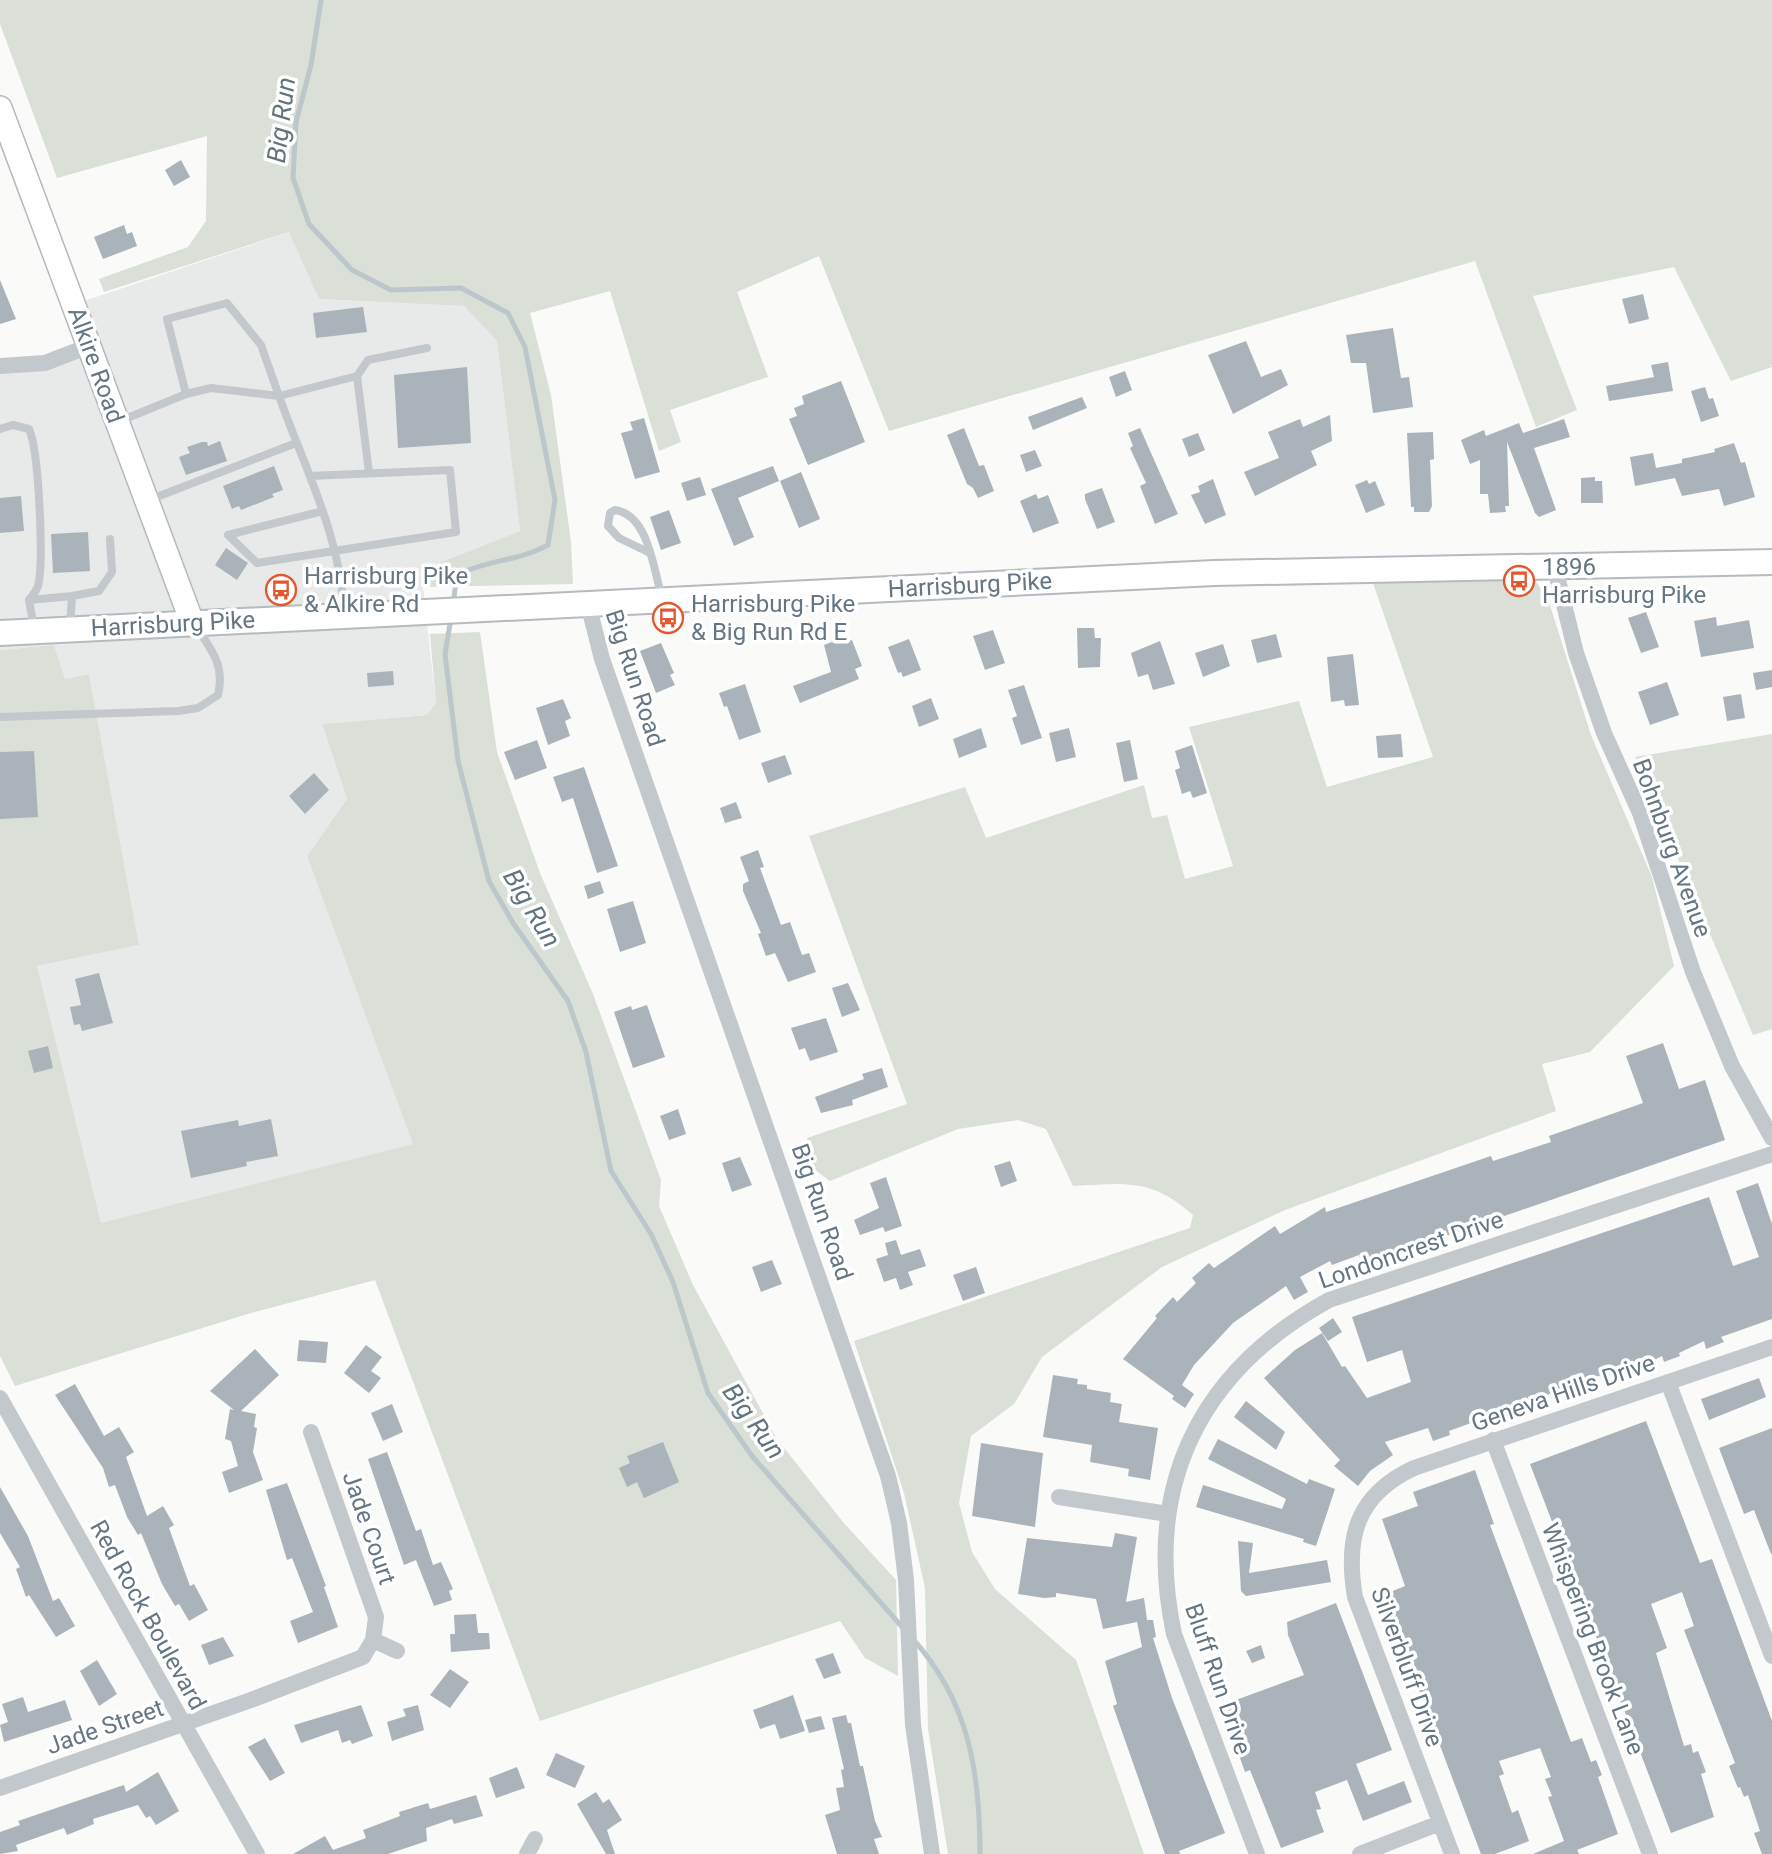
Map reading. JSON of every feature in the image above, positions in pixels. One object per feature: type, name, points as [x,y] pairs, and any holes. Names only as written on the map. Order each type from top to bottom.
[{"type":"main road","name":"Alkire Road","points":[[0,108],[192,622]]},
{"type":"main road","name":"Harrisburg Pike","points":[[0,633],[1201,574],[1554,564],[1772,562]]},
{"type":"street","points":[[0,366],[45,363],[89,346]]},
{"type":"street","name":"Bohnburg Avenue","points":[[1554,564],[1576,653],[1604,733],[1640,813],[1693,972],[1732,1066],[1772,1139]]},
{"type":"street","name":"Big Run Road","points":[[588,604],[602,659],[863,1397],[888,1476],[899,1523],[906,1580],[913,1726],[932,1854]]},
{"type":"street","name":"Londoncrest Drive","points":[[1168,1514],[1183,1457],[1203,1412],[1255,1349],[1294,1319],[1329,1300],[1772,1154]]},
{"type":"street","name":"Geneva Hills Drive","points":[[1375,1495],[1393,1477],[1493,1440],[1772,1347]]},
{"type":"street","points":[[1668,1382],[1772,1656]]},
{"type":"street","name":"Red Rock Boulevard","points":[[0,1398],[257,1854]]},
{"type":"street","name":"Jade Court","points":[[311,1432],[376,1617],[373,1640]]},
{"type":"street","name":"Whispering Brook Lane","points":[[1493,1440],[1650,1854]]},
{"type":"street","name":"Silverbluff Drive","points":[[1375,1495],[1361,1514],[1353,1537],[1350,1565],[1355,1597],[1452,1854]]},
{"type":"street","points":[[1059,1497],[1168,1514]]},
{"type":"street","name":"Bluff Run Drive","points":[[1168,1514],[1166,1596],[1174,1634],[1257,1854]]},
{"type":"street","points":[[373,1640],[397,1651]]},
{"type":"street","name":"Jade Street","points":[[0,1788],[363,1657],[373,1640]]},
{"type":"street","points":[[1360,1854],[1440,1823]]},
{"type":"street","points":[[527,1854],[535,1839]]},
{"type":"lane","points":[[186,394],[167,319],[228,303],[261,345],[310,476],[335,551],[343,587],[344,615]]},
{"type":"lane","points":[[118,422],[186,394],[212,388],[279,396],[357,376],[368,360],[427,348]]},
{"type":"lane","points":[[357,376],[369,473]]},
{"type":"lane","points":[[0,429],[13,425],[29,429],[34,440],[40,513],[38,586],[29,600],[35,631]]},
{"type":"lane","points":[[147,501],[296,443]]},
{"type":"lane","points":[[310,476],[450,470],[456,531],[257,563],[228,535],[323,511]]},
{"type":"lane","points":[[648,552],[612,533],[608,526],[610,513],[615,510],[624,511],[640,525],[663,600]]},
{"type":"lane","points":[[29,600],[99,591],[113,572],[110,539]]},
{"type":"lane","points":[[70,629],[72,596]]},
{"type":"lane","points":[[0,717],[178,711],[209,703],[219,695],[222,672],[216,657],[192,622]]},
{"type":"shaded area","points":[[0,0],[1772,0],[1772,367],[1731,381],[1674,267],[1533,296],[1577,410],[1536,427],[1475,261],[889,431],[819,256],[737,292],[768,377],[670,410],[681,442],[659,451],[610,291],[530,313],[551,395],[571,542],[573,584],[423,587],[441,562],[520,531],[497,341],[464,306],[319,299],[289,232],[104,292],[99,279],[188,247],[206,221],[207,136],[57,178],[0,24]]},
{"type":"shaded area","points":[[290,232],[319,299],[464,306],[497,341],[520,531],[441,562],[423,587],[436,704],[427,715],[322,724],[347,799],[307,856],[414,1144],[101,1224],[37,966],[139,945],[89,674],[65,679],[54,645],[0,650],[0,369],[87,352],[72,305]]},
{"type":"shaded area","points":[[1534,579],[1548,599],[1591,735],[1652,877],[1674,966],[1590,1052],[1542,1064],[1556,1111],[1285,1210],[1162,1267],[1042,1357],[1014,1404],[971,1436],[959,1503],[972,1552],[995,1589],[1076,1660],[1144,1854],[948,1854],[928,1729],[925,1588],[904,1493],[854,1341],[1190,1228],[1193,1215],[1164,1194],[1151,1189],[1123,1184],[1073,1186],[1046,1129],[1018,1120],[958,1129],[830,1181],[811,1167],[807,1138],[907,1104],[809,836],[965,787],[986,838],[1144,785],[1152,818],[1167,815],[1185,879],[1233,866],[1189,727],[1299,701],[1327,787],[1433,757],[1373,583]]},
{"type":"shaded area","points":[[480,632],[497,752],[540,873],[593,994],[661,1180],[659,1206],[693,1285],[777,1439],[843,1522],[896,1580],[898,1676],[865,1658],[840,1621],[540,1721],[375,1280],[251,1313],[15,1386],[0,1356],[0,650],[54,645],[65,679],[89,674],[139,945],[37,966],[101,1223],[413,1144],[307,856],[347,799],[322,724],[427,715],[436,703],[430,634]]},
{"type":"shaded area","points":[[1772,734],[1772,1029],[1753,1035],[1635,757]]},
{"type":"building","points":[[181,160],[190,177],[174,186],[165,170]]},
{"type":"building","points":[[124,225],[127,234],[132,232],[137,246],[103,259],[94,237]]},
{"type":"building","points":[[0,280],[16,319],[0,324]]},
{"type":"building","points":[[1643,294],[1649,319],[1629,324],[1622,299]]},
{"type":"building","points":[[363,307],[367,332],[316,338],[313,313]]},
{"type":"building","points":[[1393,328],[1401,378],[1409,377],[1413,407],[1373,413],[1366,363],[1351,363],[1346,335]]},
{"type":"building","points":[[1246,341],[1261,377],[1281,369],[1288,385],[1233,414],[1208,355]]},
{"type":"building","points":[[1668,362],[1673,391],[1609,401],[1606,386],[1654,377],[1651,365]]},
{"type":"building","points":[[467,367],[471,443],[398,448],[394,375]]},
{"type":"building","points":[[1125,371],[1132,390],[1116,397],[1109,377]]},
{"type":"building","points":[[841,381],[865,442],[808,465],[789,419],[797,416],[794,408],[804,404],[802,396]]},
{"type":"building","points":[[1705,387],[1709,399],[1713,398],[1719,416],[1701,422],[1691,391]]},
{"type":"building","points":[[1082,397],[1087,408],[1033,430],[1028,417]]},
{"type":"building","points":[[1330,415],[1332,441],[1311,451],[1317,465],[1255,496],[1244,472],[1279,458],[1268,432],[1300,419],[1303,427]]},
{"type":"building","points":[[644,418],[660,472],[635,479],[621,433],[633,430],[630,422]]},
{"type":"building","points":[[1564,419],[1570,437],[1534,448],[1556,510],[1539,517],[1535,513],[1507,442],[1509,506],[1505,506],[1506,512],[1490,513],[1488,494],[1480,494],[1480,460],[1470,464],[1461,440],[1484,430],[1486,436],[1519,423],[1523,433]]},
{"type":"building","points":[[964,428],[979,466],[984,465],[994,491],[978,498],[973,488],[967,484],[947,435]]},
{"type":"building","points":[[1140,428],[1178,514],[1155,524],[1140,486],[1146,483],[1130,448],[1133,446],[1128,433]]},
{"type":"building","points":[[1433,432],[1434,459],[1430,460],[1432,506],[1429,512],[1414,512],[1414,507],[1411,507],[1407,433]]},
{"type":"building","points":[[1198,433],[1205,450],[1189,457],[1182,439]]},
{"type":"building","points":[[220,441],[227,461],[186,475],[179,457],[190,453],[187,447],[202,442],[207,442],[208,446]]},
{"type":"building","points":[[1734,443],[1741,463],[1745,462],[1755,497],[1724,506],[1719,489],[1682,496],[1675,478],[1635,486],[1630,457],[1653,453],[1656,468],[1682,463],[1682,459],[1715,452],[1714,449]]},
{"type":"building","points":[[1035,450],[1042,466],[1026,472],[1020,455]]},
{"type":"building","points":[[274,466],[283,490],[272,494],[274,497],[241,510],[239,506],[232,509],[223,486]]},
{"type":"building","points":[[773,466],[779,481],[738,498],[754,537],[734,546],[711,489]]},
{"type":"building","points":[[801,472],[820,519],[799,528],[780,481]]},
{"type":"building","points":[[700,477],[706,495],[687,501],[681,483]]},
{"type":"building","points":[[1595,477],[1595,481],[1602,481],[1603,503],[1581,503],[1581,478]]},
{"type":"building","points":[[1213,479],[1226,515],[1205,524],[1191,495],[1200,492],[1198,486]]},
{"type":"building","points":[[1367,480],[1369,484],[1375,481],[1385,505],[1366,513],[1355,485]]},
{"type":"building","points":[[1102,488],[1115,522],[1097,529],[1085,494]]},
{"type":"building","points":[[1036,494],[1038,499],[1048,495],[1059,523],[1033,533],[1020,501]]},
{"type":"building","points":[[21,496],[24,531],[0,533],[0,498]]},
{"type":"building","points":[[669,510],[681,543],[661,550],[650,517]]},
{"type":"building","points":[[88,532],[90,571],[53,573],[51,534]]},
{"type":"building","points":[[226,548],[248,563],[237,580],[215,565]]},
{"type":"building","points":[[1646,612],[1659,647],[1641,653],[1628,618]]},
{"type":"building","points":[[1716,617],[1717,626],[1749,620],[1754,648],[1701,657],[1694,621]]},
{"type":"building","points":[[1077,628],[1094,628],[1095,638],[1101,638],[1100,667],[1078,668]]},
{"type":"building","points":[[993,630],[1005,663],[985,670],[973,636]]},
{"type":"building","points":[[1276,634],[1282,657],[1257,663],[1251,640]]},
{"type":"building","points":[[847,636],[849,641],[852,640],[862,666],[855,669],[859,679],[800,703],[793,686],[831,672],[824,645]]},
{"type":"building","points":[[909,639],[921,670],[903,677],[901,672],[898,673],[888,647]]},
{"type":"building","points":[[1160,641],[1175,684],[1153,690],[1148,674],[1138,677],[1131,653]]},
{"type":"building","points":[[661,643],[674,673],[670,675],[675,685],[656,693],[640,651]]},
{"type":"building","points":[[1223,644],[1230,666],[1203,677],[1195,653]]},
{"type":"building","points":[[1353,654],[1359,705],[1345,706],[1344,700],[1331,702],[1327,657]]},
{"type":"building","points":[[1772,670],[1772,687],[1756,690],[1753,673]]},
{"type":"building","points":[[393,671],[394,685],[368,687],[367,673]]},
{"type":"building","points":[[1667,682],[1679,715],[1650,725],[1638,692]]},
{"type":"building","points":[[745,684],[761,732],[739,740],[727,706],[724,707],[719,693]]},
{"type":"building","points":[[1024,685],[1042,738],[1021,745],[1012,718],[1017,716],[1008,690]]},
{"type":"building","points":[[1741,694],[1745,718],[1727,721],[1723,697]]},
{"type":"building","points":[[931,698],[939,719],[919,727],[912,706]]},
{"type":"building","points":[[563,699],[571,718],[565,721],[570,736],[548,745],[536,708]]},
{"type":"building","points":[[981,728],[987,747],[959,758],[953,739]]},
{"type":"building","points":[[1069,728],[1076,757],[1056,762],[1049,733]]},
{"type":"building","points":[[1401,734],[1403,757],[1378,758],[1376,736]]},
{"type":"building","points":[[537,740],[547,768],[515,780],[504,752]]},
{"type":"building","points":[[1130,740],[1138,779],[1124,782],[1116,743]]},
{"type":"building","points":[[1192,745],[1207,793],[1193,798],[1190,791],[1182,794],[1175,770],[1180,768],[1175,751]]},
{"type":"building","points":[[34,751],[38,817],[0,819],[0,752]]},
{"type":"building","points":[[785,755],[792,774],[768,783],[761,763]]},
{"type":"building","points":[[584,767],[618,866],[597,873],[573,798],[562,802],[553,777]]},
{"type":"building","points":[[314,773],[329,790],[305,814],[289,796]]},
{"type":"building","points":[[736,802],[742,818],[725,823],[720,808]]},
{"type":"building","points":[[758,850],[764,867],[760,868],[781,925],[790,922],[802,955],[809,953],[816,972],[788,982],[775,953],[766,956],[758,934],[761,933],[743,891],[743,884],[749,881],[740,857]]},
{"type":"building","points":[[600,881],[604,893],[588,899],[584,886]]},
{"type":"building","points":[[633,901],[646,943],[620,952],[607,909]]},
{"type":"building","points":[[99,973],[113,1023],[82,1031],[80,1024],[74,1025],[70,1007],[81,1005],[75,979]]},
{"type":"building","points":[[848,983],[860,1010],[842,1017],[832,988]]},
{"type":"building","points":[[647,1005],[665,1057],[633,1068],[614,1012],[631,1006],[632,1010]]},
{"type":"building","points":[[826,1018],[838,1052],[810,1061],[805,1048],[799,1050],[791,1028]]},
{"type":"building","points":[[1663,1043],[1679,1089],[1705,1080],[1725,1140],[1362,1265],[1359,1255],[1332,1265],[1330,1261],[1300,1277],[1308,1292],[1294,1300],[1286,1286],[1233,1323],[1194,1365],[1182,1385],[1194,1394],[1185,1408],[1172,1399],[1174,1396],[1123,1359],[1157,1318],[1155,1316],[1173,1297],[1177,1302],[1196,1283],[1192,1278],[1209,1263],[1214,1268],[1275,1226],[1280,1234],[1325,1207],[1326,1212],[1491,1156],[1493,1161],[1551,1142],[1549,1136],[1643,1103],[1626,1056]]},
{"type":"building","points":[[48,1046],[53,1068],[34,1073],[28,1051]]},
{"type":"building","points":[[882,1068],[888,1087],[852,1100],[853,1105],[821,1113],[815,1097],[864,1079],[862,1074]]},
{"type":"building","points":[[678,1109],[686,1134],[669,1140],[660,1116]]},
{"type":"building","points":[[271,1119],[278,1156],[191,1178],[181,1131],[238,1120],[239,1126]]},
{"type":"building","points":[[740,1157],[752,1185],[732,1192],[722,1163]]},
{"type":"building","points":[[1010,1161],[1017,1181],[1001,1187],[994,1166]]},
{"type":"building","points":[[886,1177],[902,1226],[885,1232],[883,1227],[860,1235],[854,1220],[879,1208],[870,1183]]},
{"type":"building","points":[[1758,1183],[1772,1224],[1772,1319],[1721,1337],[1724,1342],[1706,1349],[1704,1341],[1679,1353],[1680,1356],[1664,1362],[1662,1356],[1622,1377],[1620,1371],[1605,1376],[1604,1374],[1449,1431],[1450,1435],[1433,1441],[1428,1428],[1385,1442],[1393,1455],[1370,1471],[1358,1486],[1334,1466],[1340,1460],[1264,1378],[1295,1350],[1322,1333],[1342,1367],[1345,1366],[1367,1398],[1411,1382],[1402,1350],[1367,1362],[1352,1317],[1709,1197],[1733,1266],[1759,1257],[1736,1191]]},
{"type":"building","points":[[896,1240],[901,1255],[920,1249],[926,1266],[908,1272],[913,1285],[900,1290],[896,1278],[884,1282],[876,1259],[888,1255],[885,1243]]},
{"type":"building","points":[[772,1260],[782,1284],[761,1292],[752,1267]]},
{"type":"building","points":[[976,1267],[985,1293],[963,1301],[953,1275]]},
{"type":"building","points":[[1333,1318],[1342,1332],[1328,1341],[1319,1328]]},
{"type":"building","points":[[299,1340],[328,1342],[326,1363],[297,1361]]},
{"type":"building","points":[[366,1345],[382,1357],[371,1371],[381,1378],[369,1393],[344,1373]]},
{"type":"building","points":[[255,1349],[279,1375],[241,1411],[256,1414],[253,1452],[263,1480],[229,1493],[222,1472],[238,1466],[231,1441],[225,1439],[230,1409],[234,1410],[210,1391]]},
{"type":"building","points":[[1053,1375],[1078,1379],[1077,1384],[1087,1385],[1087,1389],[1111,1393],[1110,1402],[1122,1404],[1119,1422],[1158,1428],[1150,1480],[1128,1476],[1129,1469],[1090,1462],[1092,1445],[1043,1437]]},
{"type":"building","points":[[1759,1378],[1766,1397],[1709,1420],[1701,1399]]},
{"type":"building","points":[[75,1384],[104,1436],[119,1427],[134,1452],[126,1457],[147,1516],[163,1506],[174,1525],[169,1528],[190,1586],[194,1584],[208,1610],[189,1621],[179,1604],[175,1606],[162,1584],[141,1533],[138,1535],[127,1517],[115,1485],[109,1487],[103,1468],[55,1395]]},
{"type":"building","points":[[1246,1401],[1285,1432],[1276,1450],[1234,1417]]},
{"type":"building","points":[[392,1404],[403,1432],[383,1441],[371,1413]]},
{"type":"building","points":[[1646,1421],[1700,1563],[1712,1559],[1772,1721],[1772,1854],[1762,1854],[1754,1833],[1760,1831],[1748,1795],[1744,1797],[1740,1787],[1738,1788],[1729,1766],[1735,1763],[1684,1630],[1694,1626],[1682,1592],[1651,1604],[1667,1648],[1656,1653],[1684,1746],[1691,1744],[1693,1753],[1698,1751],[1706,1772],[1701,1774],[1714,1817],[1671,1833],[1530,1464]]},
{"type":"building","points":[[1772,1428],[1771,1554],[1754,1510],[1744,1514],[1719,1448]]},
{"type":"building","points":[[1218,1439],[1307,1484],[1309,1479],[1335,1489],[1316,1546],[1303,1542],[1304,1539],[1196,1507],[1203,1485],[1282,1509],[1286,1499],[1208,1459]]},
{"type":"building","points":[[663,1442],[679,1482],[644,1498],[637,1482],[627,1487],[619,1468],[630,1463],[627,1456]]},
{"type":"building","points":[[981,1443],[1043,1453],[1035,1527],[972,1516]]},
{"type":"building","points":[[387,1452],[416,1531],[421,1529],[433,1565],[441,1562],[453,1589],[449,1591],[452,1600],[434,1606],[416,1560],[404,1565],[368,1459]]},
{"type":"building","points":[[1475,1470],[1494,1524],[1490,1525],[1571,1742],[1582,1738],[1591,1762],[1596,1760],[1602,1775],[1598,1777],[1618,1834],[1577,1850],[1579,1854],[1533,1854],[1564,1841],[1548,1797],[1552,1796],[1545,1779],[1551,1777],[1540,1748],[1499,1761],[1504,1774],[1499,1776],[1512,1813],[1518,1810],[1529,1841],[1495,1854],[1481,1854],[1383,1595],[1405,1586],[1382,1519],[1418,1506],[1413,1492]]},
{"type":"building","points":[[287,1483],[326,1586],[324,1587],[338,1627],[298,1643],[290,1621],[313,1612],[292,1558],[287,1560],[266,1490]]},
{"type":"building","points":[[0,1487],[28,1536],[53,1601],[59,1598],[75,1626],[56,1637],[29,1595],[26,1597],[16,1569],[20,1567],[0,1533]]},
{"type":"building","points":[[1115,1533],[1137,1537],[1126,1602],[1144,1598],[1147,1620],[1153,1620],[1156,1637],[1153,1638],[1172,1698],[1225,1833],[1179,1851],[1180,1854],[1165,1854],[1113,1706],[1117,1704],[1105,1661],[1142,1647],[1137,1622],[1103,1629],[1096,1599],[1056,1593],[1056,1597],[1044,1598],[1018,1594],[1027,1538],[1112,1547]]},
{"type":"building","points":[[1238,1541],[1253,1543],[1249,1573],[1327,1560],[1331,1582],[1246,1596],[1241,1591]]},
{"type":"building","points":[[1336,1603],[1392,1750],[1356,1764],[1368,1795],[1404,1781],[1412,1802],[1363,1821],[1347,1780],[1315,1792],[1321,1809],[1316,1810],[1324,1832],[1281,1848],[1250,1770],[1245,1772],[1227,1722],[1232,1720],[1225,1704],[1304,1675],[1288,1635],[1287,1622]]},
{"type":"building","points":[[476,1614],[478,1633],[489,1633],[490,1649],[451,1652],[450,1634],[455,1634],[454,1615]]},
{"type":"building","points":[[223,1637],[234,1656],[209,1665],[201,1645]]},
{"type":"building","points":[[1261,1645],[1265,1658],[1252,1663],[1246,1651]]},
{"type":"building","points":[[833,1653],[841,1673],[824,1679],[815,1659]]},
{"type":"building","points":[[97,1660],[117,1694],[99,1706],[80,1671]]},
{"type":"building","points":[[450,1669],[469,1682],[450,1708],[430,1695]]},
{"type":"building","points":[[793,1695],[805,1731],[780,1739],[775,1724],[760,1729],[753,1710]]},
{"type":"building","points":[[23,1697],[28,1712],[65,1700],[72,1720],[4,1742],[0,1725],[8,1722],[2,1704]]},
{"type":"building","points":[[361,1705],[373,1736],[352,1744],[350,1740],[342,1743],[338,1730],[301,1743],[294,1725]]},
{"type":"building","points":[[418,1705],[424,1730],[392,1741],[387,1722],[406,1716],[403,1709]]},
{"type":"building","points":[[846,1715],[848,1723],[851,1723],[860,1766],[863,1766],[875,1821],[882,1837],[874,1839],[879,1854],[837,1854],[825,1815],[840,1810],[836,1788],[844,1787],[841,1770],[844,1769],[832,1718]]},
{"type":"building","points":[[821,1716],[825,1729],[809,1733],[805,1720]]},
{"type":"building","points":[[265,1738],[285,1773],[270,1781],[248,1747]]},
{"type":"building","points":[[556,1753],[585,1766],[575,1788],[546,1775]]},
{"type":"building","points":[[517,1767],[525,1788],[496,1798],[489,1778]]},
{"type":"building","points":[[158,1772],[179,1811],[156,1825],[150,1816],[146,1818],[138,1805],[93,1819],[94,1824],[67,1835],[64,1828],[16,1845],[18,1851],[0,1854],[0,1832],[20,1825],[18,1821],[124,1785],[126,1792]]},
{"type":"building","points":[[596,1792],[603,1803],[609,1799],[622,1820],[607,1830],[615,1854],[606,1854],[577,1804]]},
{"type":"building","points":[[476,1795],[483,1816],[454,1824],[452,1819],[426,1828],[427,1841],[388,1854],[293,1854],[325,1836],[333,1850],[366,1838],[363,1830],[400,1816],[399,1812],[428,1803],[430,1809]]},
{"type":"waterway","name":"Big Run","points":[[321,0],[311,65],[296,122],[293,178],[309,224],[352,270],[391,290],[461,288],[508,313],[525,347],[555,500],[548,545],[457,575],[453,604]]},
{"type":"waterway","name":"Big Run","points":[[451,618],[445,654],[458,761],[489,881],[513,923],[568,1001],[586,1052],[611,1171],[651,1234],[673,1282],[708,1393],[752,1456],[903,1628]]},
{"type":"waterway","name":"Big Run","points":[[912,1638],[947,1687],[959,1712],[974,1766],[980,1854]]},
{"type":"place","name":"1896 Harrisburg Pike","points":[[1519,581]]},
{"type":"place","name":"Harrisburg Pike & Alkire Rd","points":[[281,590]]},
{"type":"place","name":"Harrisburg Pike & Big Run Rd E","points":[[668,618]]}]
